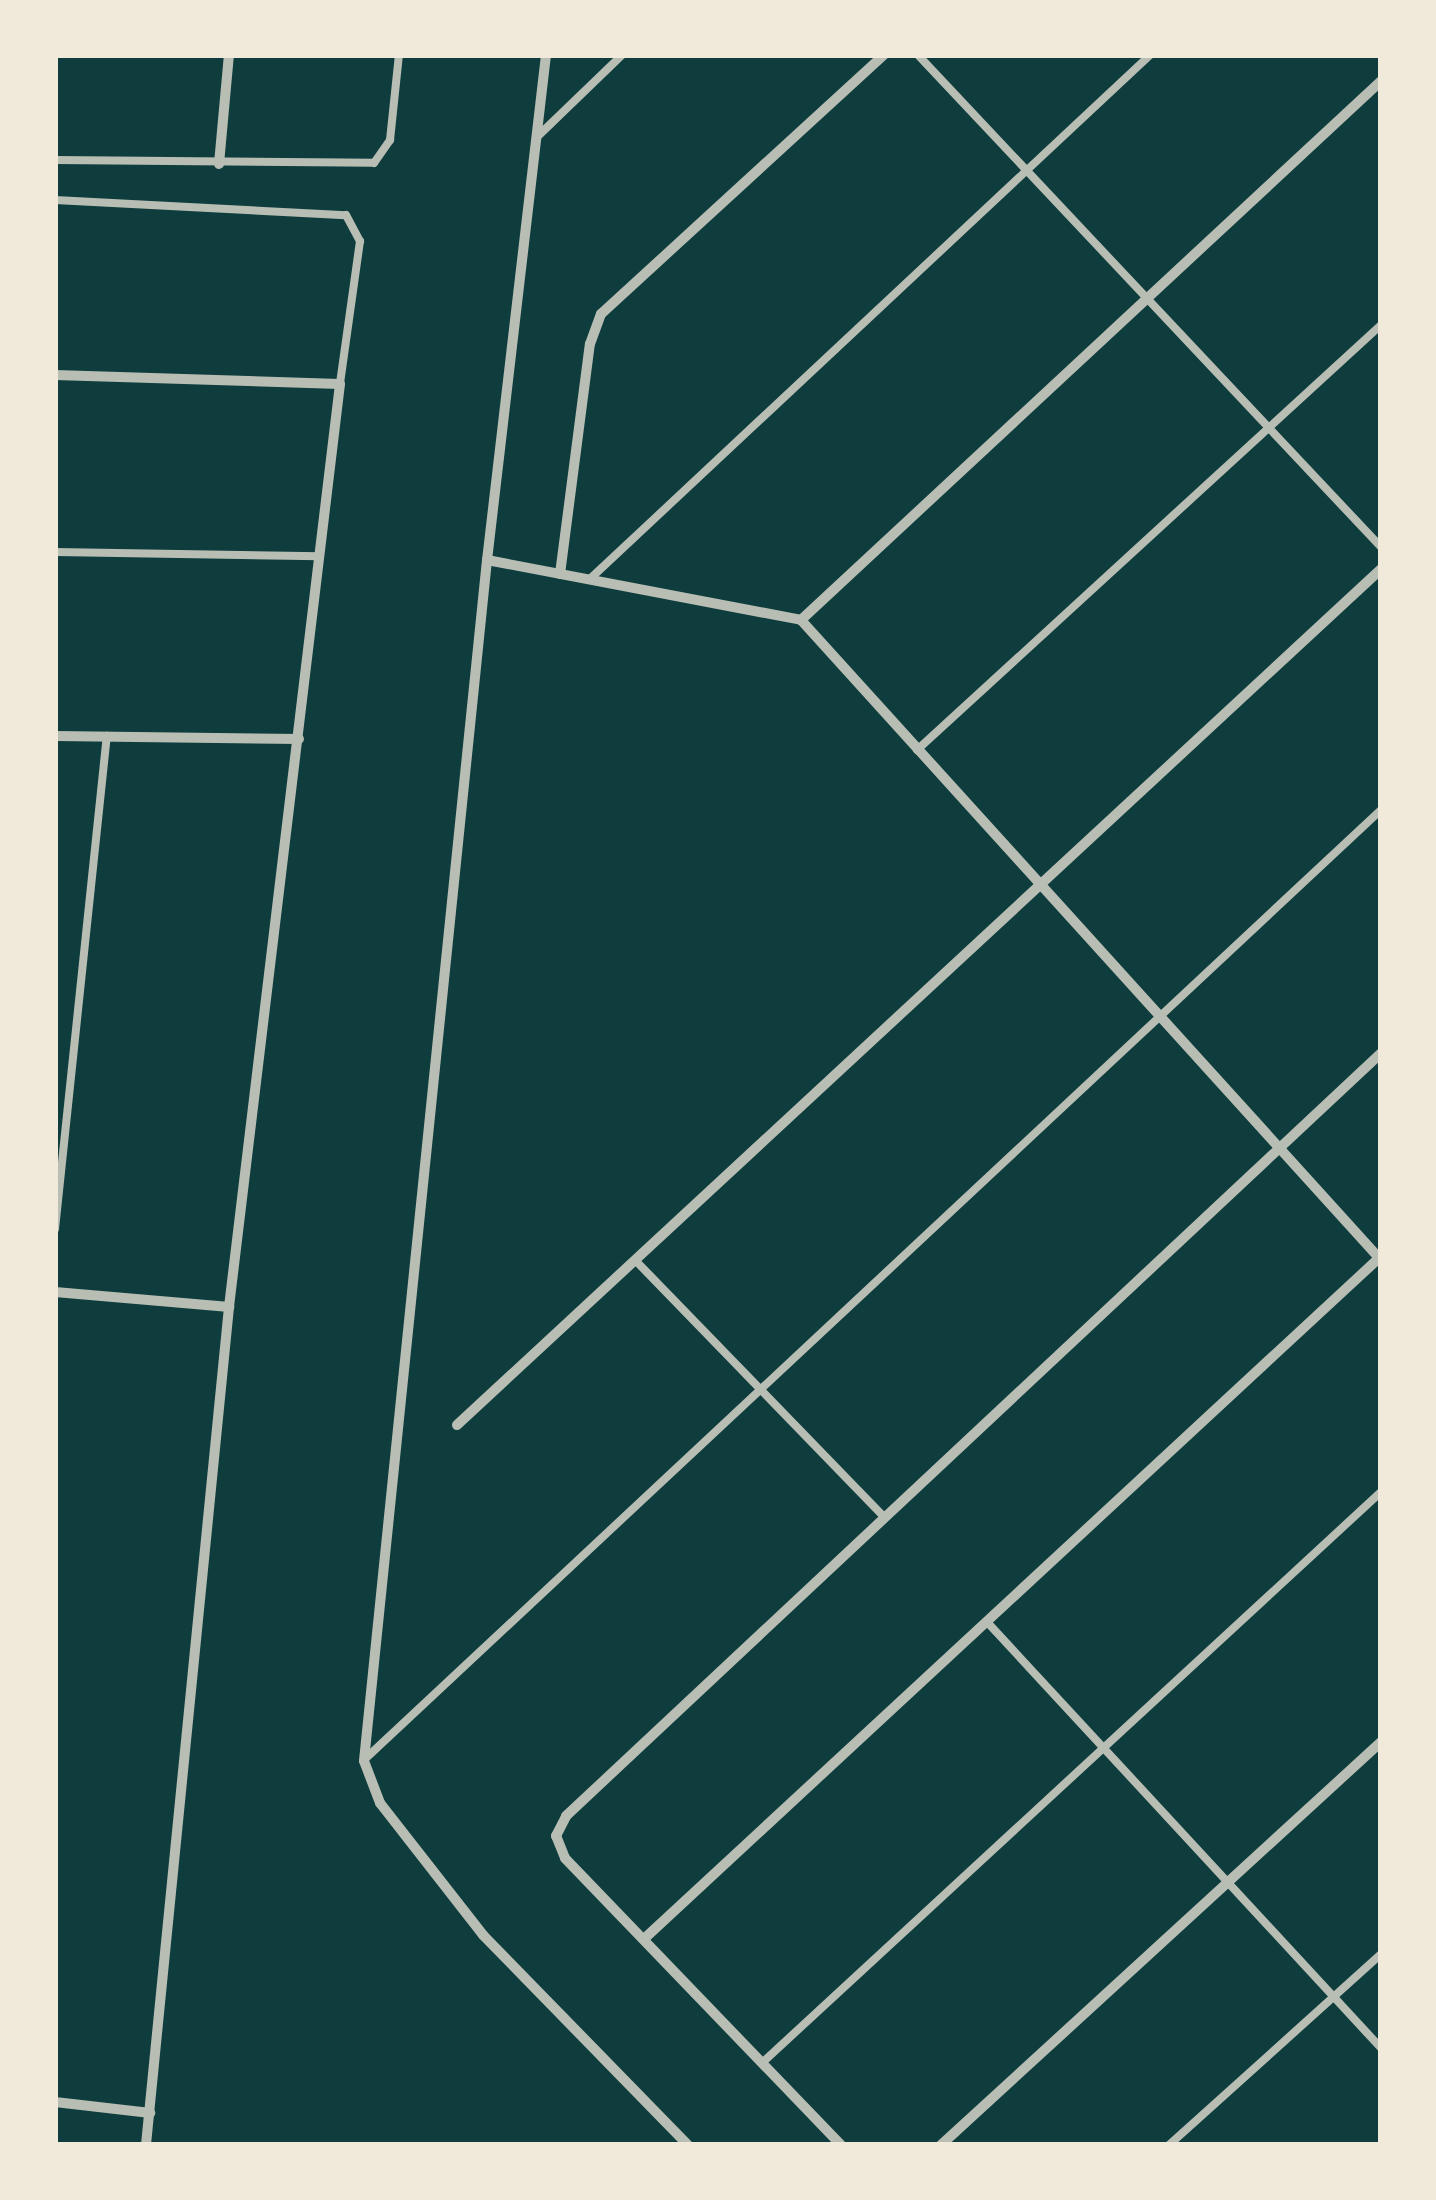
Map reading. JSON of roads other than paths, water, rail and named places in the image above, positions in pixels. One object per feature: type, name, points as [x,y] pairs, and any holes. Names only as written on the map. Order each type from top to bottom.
[{"type":"street","points":[[218,164],[229,55]]},
{"type":"street","points":[[546,55],[487,560],[364,1761],[380,1802],[483,1936],[688,2145]]},
{"type":"street","points":[[560,574],[590,344],[601,314],[884,55]]},
{"type":"street","points":[[801,620],[1381,81]]},
{"type":"street","points":[[55,374],[340,384],[229,1307],[146,2145]]},
{"type":"street","points":[[487,560],[592,577],[801,620],[1380,1259],[645,1938]]},
{"type":"street","points":[[457,1425],[1381,569]]},
{"type":"street","points":[[55,736],[299,738]]},
{"type":"street","points":[[841,2145],[565,1858],[556,1836],[566,1816],[1381,1054]]},
{"type":"street","points":[[55,1292],[229,1307]]},
{"type":"street","points":[[941,2145],[1381,1742]]},
{"type":"street","points":[[55,2102],[150,2112]]},
{"type":"lane","points":[[55,160],[374,163],[390,140],[399,55]]},
{"type":"lane","points":[[537,137],[622,55]]},
{"type":"lane","points":[[918,55],[1381,548]]},
{"type":"lane","points":[[592,577],[1150,55]]},
{"type":"lane","points":[[55,200],[346,216],[360,241],[340,384]]},
{"type":"lane","points":[[917,750],[1381,325]]},
{"type":"lane","points":[[55,552],[320,556]]},
{"type":"lane","points":[[55,1228],[108,736]]},
{"type":"lane","points":[[364,1761],[1381,810]]},
{"type":"lane","points":[[634,1260],[884,1517]]},
{"type":"lane","points":[[763,2062],[1381,1492]]},
{"type":"lane","points":[[988,1623],[1381,2048]]},
{"type":"lane","points":[[1169,2145],[1381,1954]]}]
